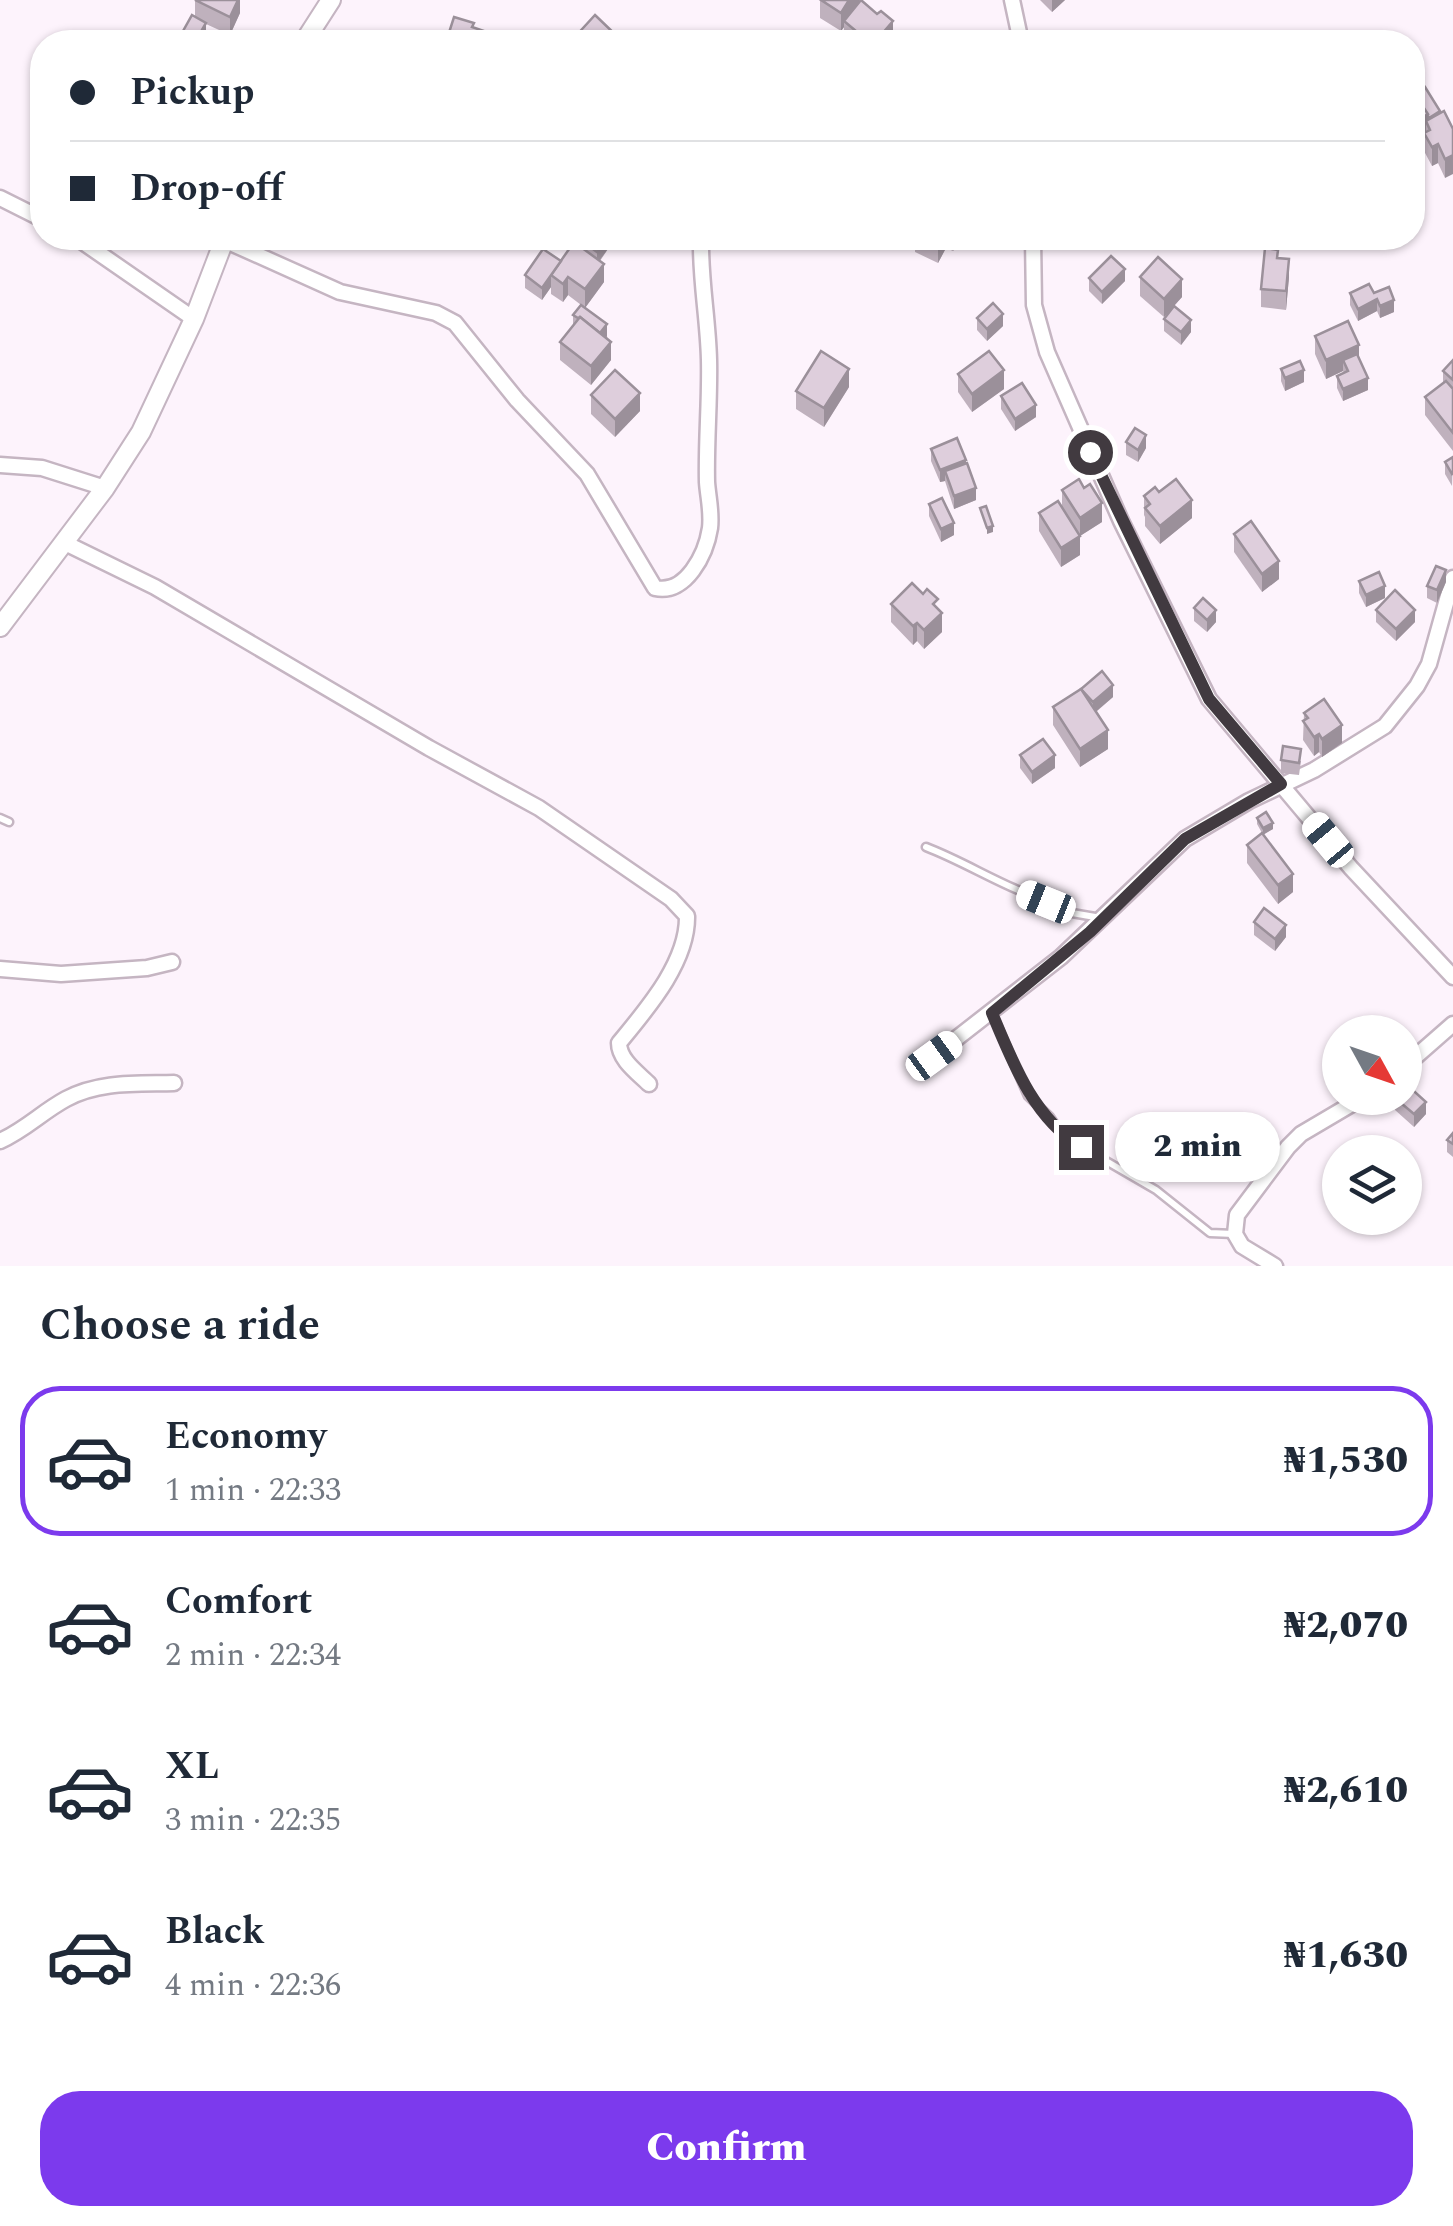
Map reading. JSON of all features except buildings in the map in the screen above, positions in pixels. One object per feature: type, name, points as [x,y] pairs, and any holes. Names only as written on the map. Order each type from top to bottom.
[{"type":"street","points":[[312,30],[331,0]]},
{"type":"street","points":[[1012,0],[1018,30]]},
{"type":"street","points":[[0,198],[30,212]]},
{"type":"street","points":[[97,250],[194,320]]},
{"type":"street","points":[[0,627],[105,488],[141,432],[194,320],[221,250]]},
{"type":"street","points":[[249,250],[340,292],[436,312],[454,323],[518,400],[588,474],[656,588],[667,590],[676,588],[687,577],[704,550],[710,529],[710,409],[701,250]]},
{"type":"street","points":[[1033,250],[1034,305],[1043,337],[1113,504],[1209,699],[1351,868],[1453,977]]},
{"type":"street","points":[[0,465],[42,468],[105,488]]},
{"type":"street","points":[[63,542],[156,587],[538,808],[672,899],[688,916],[688,930],[661,991],[619,1043],[619,1051],[649,1084]]},
{"type":"street","points":[[934,1056],[1061,958],[1185,839],[1350,750],[1385,726],[1429,664],[1453,578]]},
{"type":"street","points":[[0,969],[62,974],[147,968],[172,962]]},
{"type":"street","points":[[1422,1051],[1453,1024]]},
{"type":"street","points":[[0,1141],[22,1131],[69,1097],[90,1089],[174,1083]]},
{"type":"street","points":[[1275,1266],[1242,1246],[1235,1234],[1238,1215],[1288,1146],[1333,1115]]},
{"type":"lane","points":[[0,818],[9,822]]},
{"type":"lane","points":[[926,848],[973,866],[995,882],[1046,902],[1068,906],[1072,913],[1102,918]]},
{"type":"lane","points":[[992,1013],[1028,1096],[1063,1136],[1156,1190],[1210,1233],[1235,1234]]},
{"type":"route","points":[[1081,1147],[1063,1136],[1028,1096],[992,1013],[1090,932],[1185,839],[1281,784],[1209,699],[1090,452]]}]
